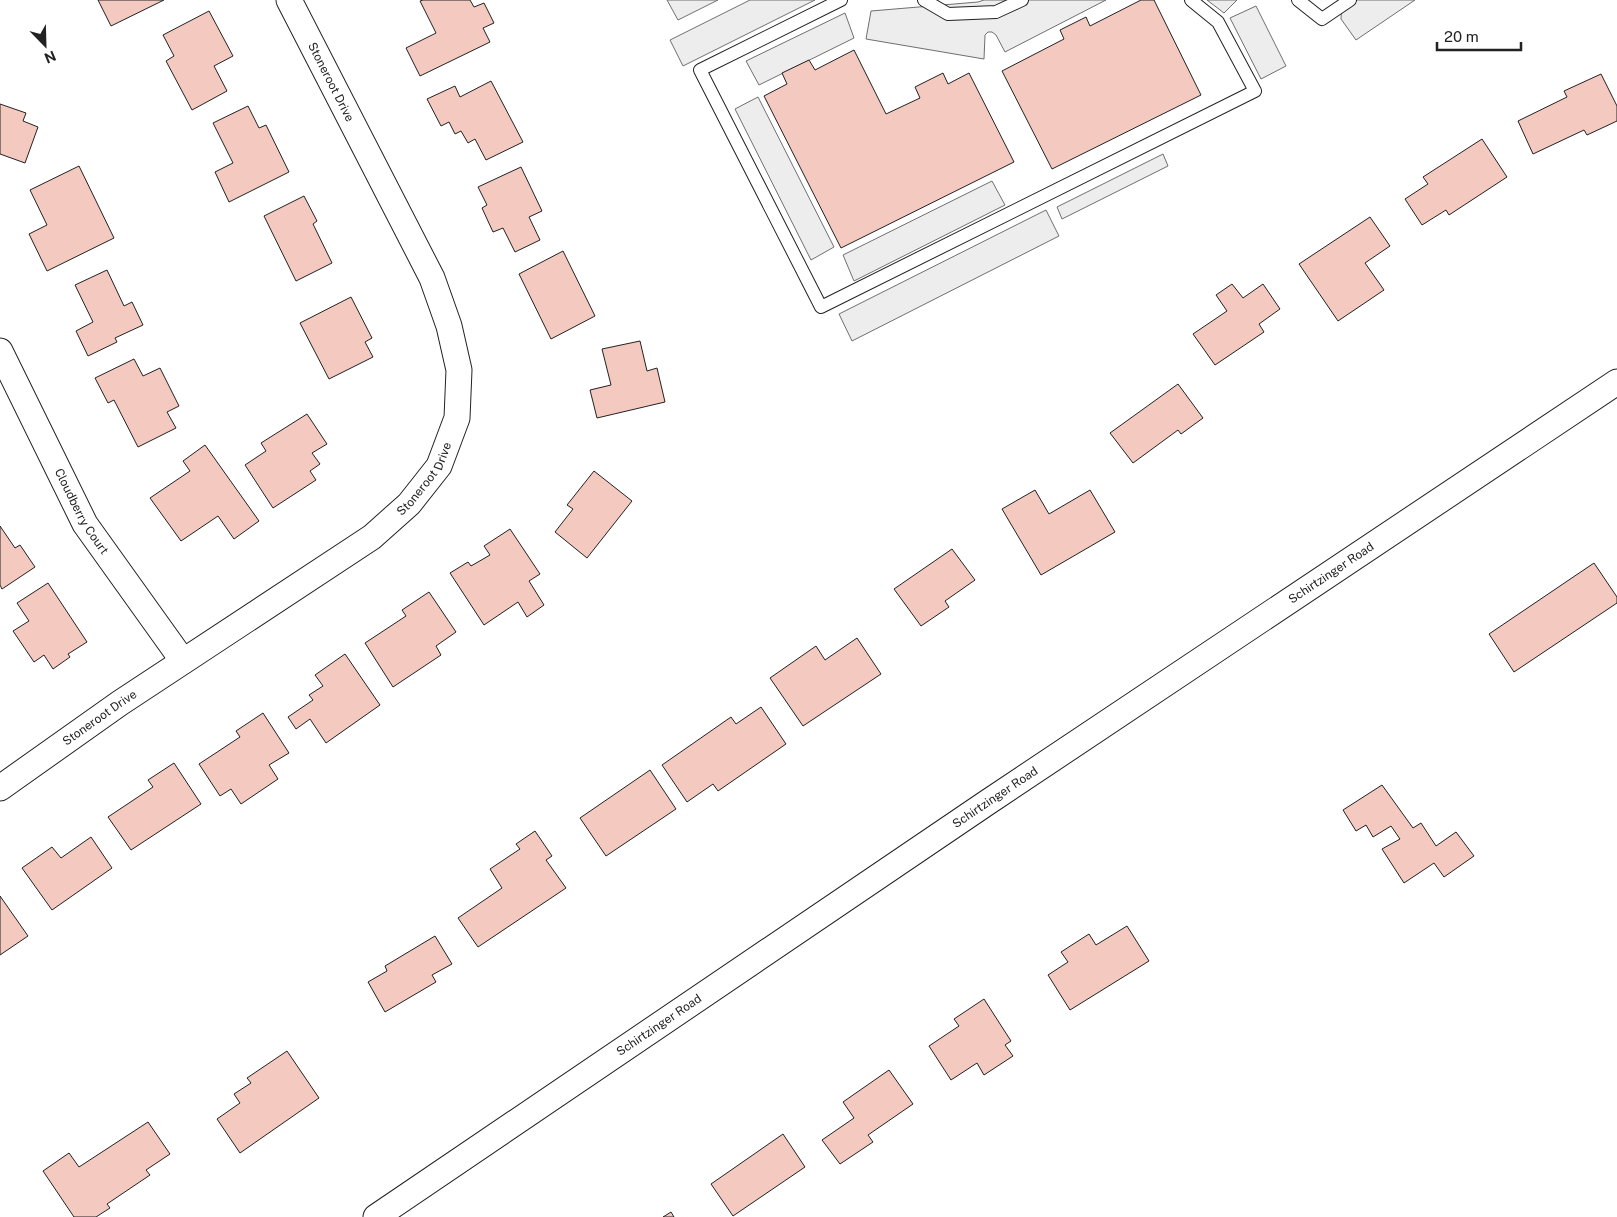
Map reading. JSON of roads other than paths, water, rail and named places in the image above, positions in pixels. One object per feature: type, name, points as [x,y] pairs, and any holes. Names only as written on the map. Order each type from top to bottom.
[{"type":"street","name":"Stoneroot Drive","points":[[0,788],[120,703],[372,537],[409,504],[439,466],[457,418],[458,370],[449,326],[432,278],[289,0]]},
{"type":"street","name":"Cloudberry Court","points":[[0,351],[86,524],[184,661]]},
{"type":"street","name":"Schirtzinger Road","points":[[376,1217],[974,812],[1617,382]]},
{"type":"lane","points":[[841,0],[700,70],[821,307],[1255,91],[1218,22],[1191,0]]},
{"type":"lane","points":[[924,0],[948,14],[996,12],[1022,0]]},
{"type":"lane","points":[[1298,0],[1322,19],[1350,0]]}]
